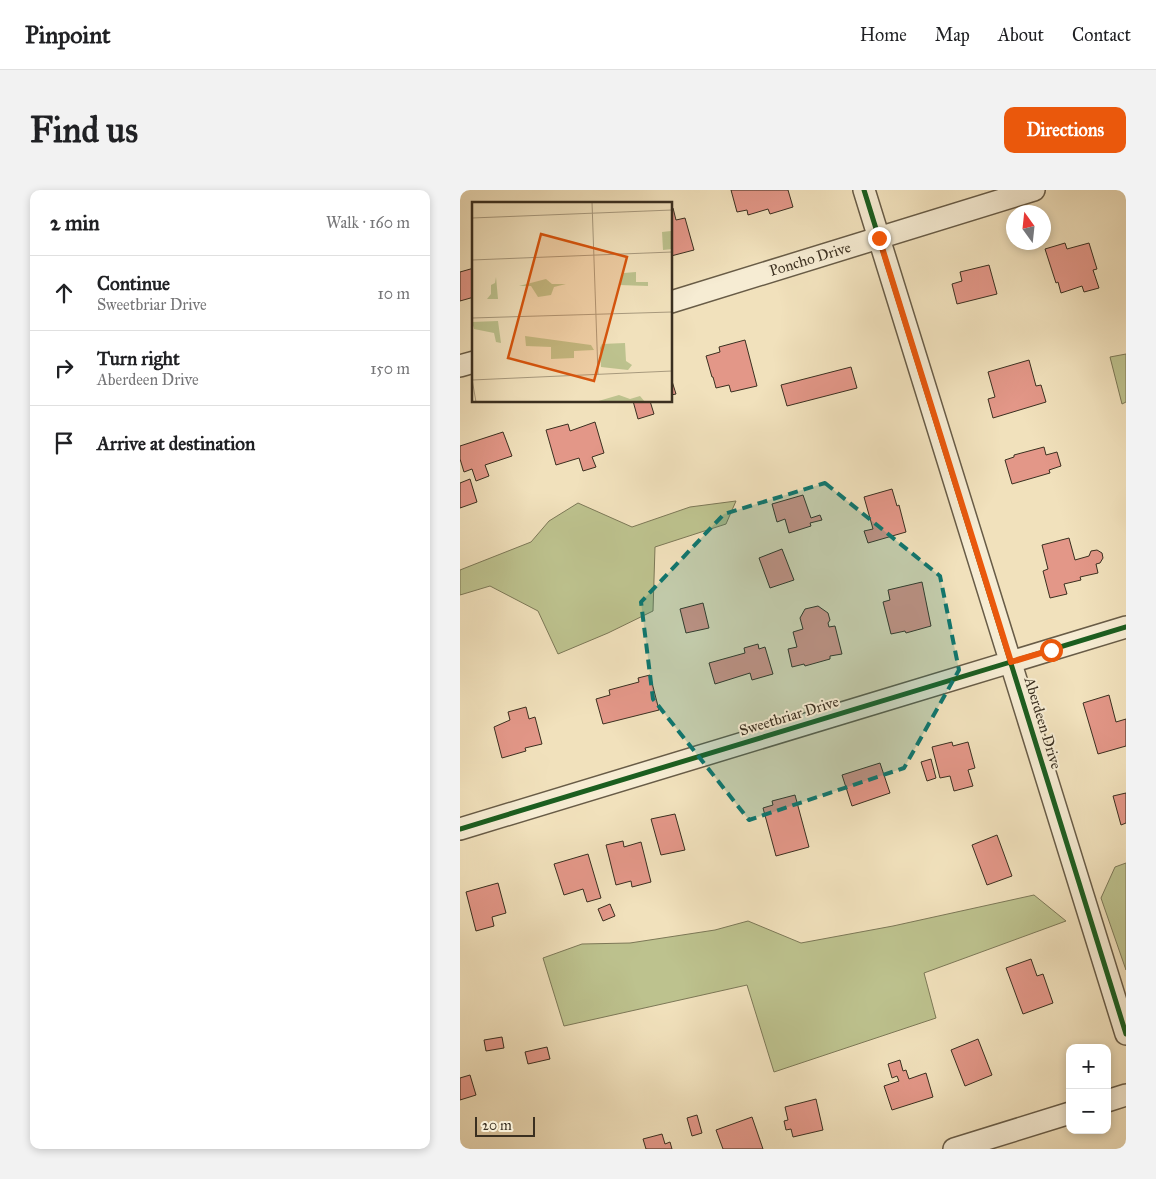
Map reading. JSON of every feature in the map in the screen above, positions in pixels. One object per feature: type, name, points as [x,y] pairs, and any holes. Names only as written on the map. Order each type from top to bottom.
[{"type":"street","name":"Aberdeen Drive","points":[[864,190],[1126,1034]]},
{"type":"street","name":"Poncho Drive","points":[[672,302],[1034,190]]},
{"type":"street","name":"Sweetbriar Drive","points":[[460,829],[1126,626]]},
{"type":"street","points":[[1111,1100],[1126,1095]]},
{"type":"street","points":[[954,1149],[1066,1113]]},
{"type":"highlighted area","points":[[825,483],[940,576],[959,670],[904,768],[749,820],[653,699],[641,602],[724,514]]},
{"type":"green space","points":[[1126,354],[1126,402],[1122,404],[1110,357]]},
{"type":"green space","points":[[736,501],[726,524],[655,547],[653,611],[558,654],[538,611],[490,586],[460,595],[460,570],[531,542],[549,521],[578,503],[632,527],[690,507]]},
{"type":"green space","points":[[1126,863],[1126,970],[1101,898],[1115,867]]},
{"type":"green space","points":[[1034,895],[1066,921],[924,973],[936,1018],[774,1072],[747,985],[564,1026],[543,958],[582,944],[630,943],[715,930],[748,921],[801,943],[893,926]]},
{"type":"building","points":[[731,190],[788,190],[793,207],[770,214],[768,209],[748,215],[747,210],[737,212]]},
{"type":"building","points":[[672,208],[676,220],[685,218],[694,250],[672,256]]},
{"type":"building","points":[[1065,243],[1067,249],[1089,243],[1097,269],[1093,270],[1099,288],[1084,292],[1082,286],[1061,293],[1045,250],[1051,250],[1051,247]]},
{"type":"building","points":[[989,265],[997,294],[957,304],[952,284],[962,281],[960,272]]},
{"type":"building","points":[[472,269],[472,298],[460,301],[460,272]]},
{"type":"building","points":[[745,340],[757,386],[731,392],[729,385],[716,388],[706,356],[720,352],[719,347]]},
{"type":"building","points":[[1029,360],[1036,386],[1041,385],[1046,402],[993,418],[988,399],[995,397],[988,372]]},
{"type":"building","points":[[851,367],[857,388],[787,406],[781,385]]},
{"type":"building","points":[[672,381],[676,394],[672,395]]},
{"type":"building","points":[[633,402],[650,402],[654,414],[638,419]]},
{"type":"building","points":[[595,422],[604,453],[592,457],[596,467],[583,471],[579,458],[556,465],[546,430],[568,424],[570,431]]},
{"type":"building","points":[[503,432],[512,456],[485,465],[489,476],[476,481],[472,469],[464,472],[460,459],[460,446]]},
{"type":"building","points":[[1044,447],[1046,455],[1057,452],[1061,466],[1049,470],[1050,473],[1012,484],[1005,460],[1014,457],[1014,455]]},
{"type":"building","points":[[470,479],[477,502],[460,508],[460,483]]},
{"type":"building","points":[[892,489],[897,506],[899,505],[906,532],[868,543],[864,531],[873,529],[864,497]]},
{"type":"building","points":[[803,495],[811,518],[820,515],[822,520],[810,523],[811,526],[789,533],[785,519],[777,522],[772,504]]},
{"type":"building","points":[[1069,538],[1075,560],[1089,556],[1091,551],[1097,550],[1102,553],[1103,558],[1100,563],[1096,564],[1098,573],[1080,577],[1081,580],[1064,584],[1067,594],[1050,598],[1043,571],[1048,569],[1042,545]]},
{"type":"building","points":[[782,549],[794,580],[770,588],[759,558]]},
{"type":"building","points":[[922,582],[931,626],[906,633],[905,631],[891,634],[883,602],[890,600],[888,590]]},
{"type":"building","points":[[703,603],[709,628],[686,633],[680,609]]},
{"type":"building","points":[[818,606],[828,613],[829,627],[835,626],[842,654],[830,656],[830,659],[805,666],[804,664],[792,667],[788,649],[797,647],[793,632],[803,629],[800,618],[805,609]]},
{"type":"building","points":[[758,644],[759,649],[765,647],[773,674],[752,680],[750,673],[715,684],[709,663],[745,653],[744,648]]},
{"type":"building","points":[[650,675],[659,710],[603,724],[596,699],[610,695],[609,690],[639,682],[638,678]]},
{"type":"building","points":[[1109,695],[1116,722],[1126,719],[1126,746],[1098,754],[1083,703]]},
{"type":"building","points":[[526,707],[529,719],[535,717],[542,744],[525,748],[526,751],[502,758],[494,727],[510,720],[508,712]]},
{"type":"building","points":[[952,742],[953,746],[968,742],[975,768],[968,770],[973,786],[954,791],[950,776],[940,778],[932,747]]},
{"type":"building","points":[[931,759],[936,778],[927,781],[921,762]]},
{"type":"building","points":[[880,763],[890,793],[852,806],[842,775]]},
{"type":"building","points":[[1126,793],[1126,823],[1121,825],[1113,796]]},
{"type":"building","points":[[795,795],[809,847],[776,856],[763,808],[773,805],[772,801]]},
{"type":"building","points":[[675,814],[685,850],[661,855],[651,819]]},
{"type":"building","points":[[997,835],[1012,876],[987,885],[972,845]]},
{"type":"building","points":[[623,841],[624,847],[641,842],[651,882],[632,887],[631,881],[616,885],[606,845]]},
{"type":"building","points":[[588,854],[601,898],[587,902],[583,889],[564,895],[554,864]]},
{"type":"building","points":[[498,883],[506,913],[492,917],[494,926],[476,931],[466,892]]},
{"type":"building","points":[[610,904],[615,916],[603,921],[598,909]]},
{"type":"building","points":[[1031,959],[1037,976],[1043,974],[1053,1003],[1023,1014],[1006,968]]},
{"type":"building","points":[[502,1037],[504,1048],[486,1051],[484,1040]]},
{"type":"building","points":[[978,1039],[992,1075],[965,1086],[951,1050]]},
{"type":"building","points":[[547,1047],[550,1059],[528,1064],[525,1052]]},
{"type":"building","points":[[900,1060],[903,1071],[906,1070],[909,1079],[926,1073],[933,1097],[892,1110],[884,1086],[899,1081],[897,1076],[892,1078],[888,1064]]},
{"type":"building","points":[[470,1075],[476,1095],[460,1100],[460,1078]]},
{"type":"building","points":[[816,1099],[823,1130],[793,1137],[791,1129],[786,1130],[784,1121],[788,1120],[785,1107]]},
{"type":"building","points":[[697,1115],[702,1133],[692,1136],[687,1118]]},
{"type":"building","points":[[752,1117],[763,1149],[723,1149],[716,1130]]},
{"type":"building","points":[[662,1134],[665,1144],[670,1142],[672,1149],[646,1149],[643,1139]]},
{"type":"cycle path","points":[[864,190],[1126,1034]]},
{"type":"cycle path","points":[[460,829],[1126,627]]},
{"type":"route","points":[[879,238],[1011,662],[1051,650]]}]
